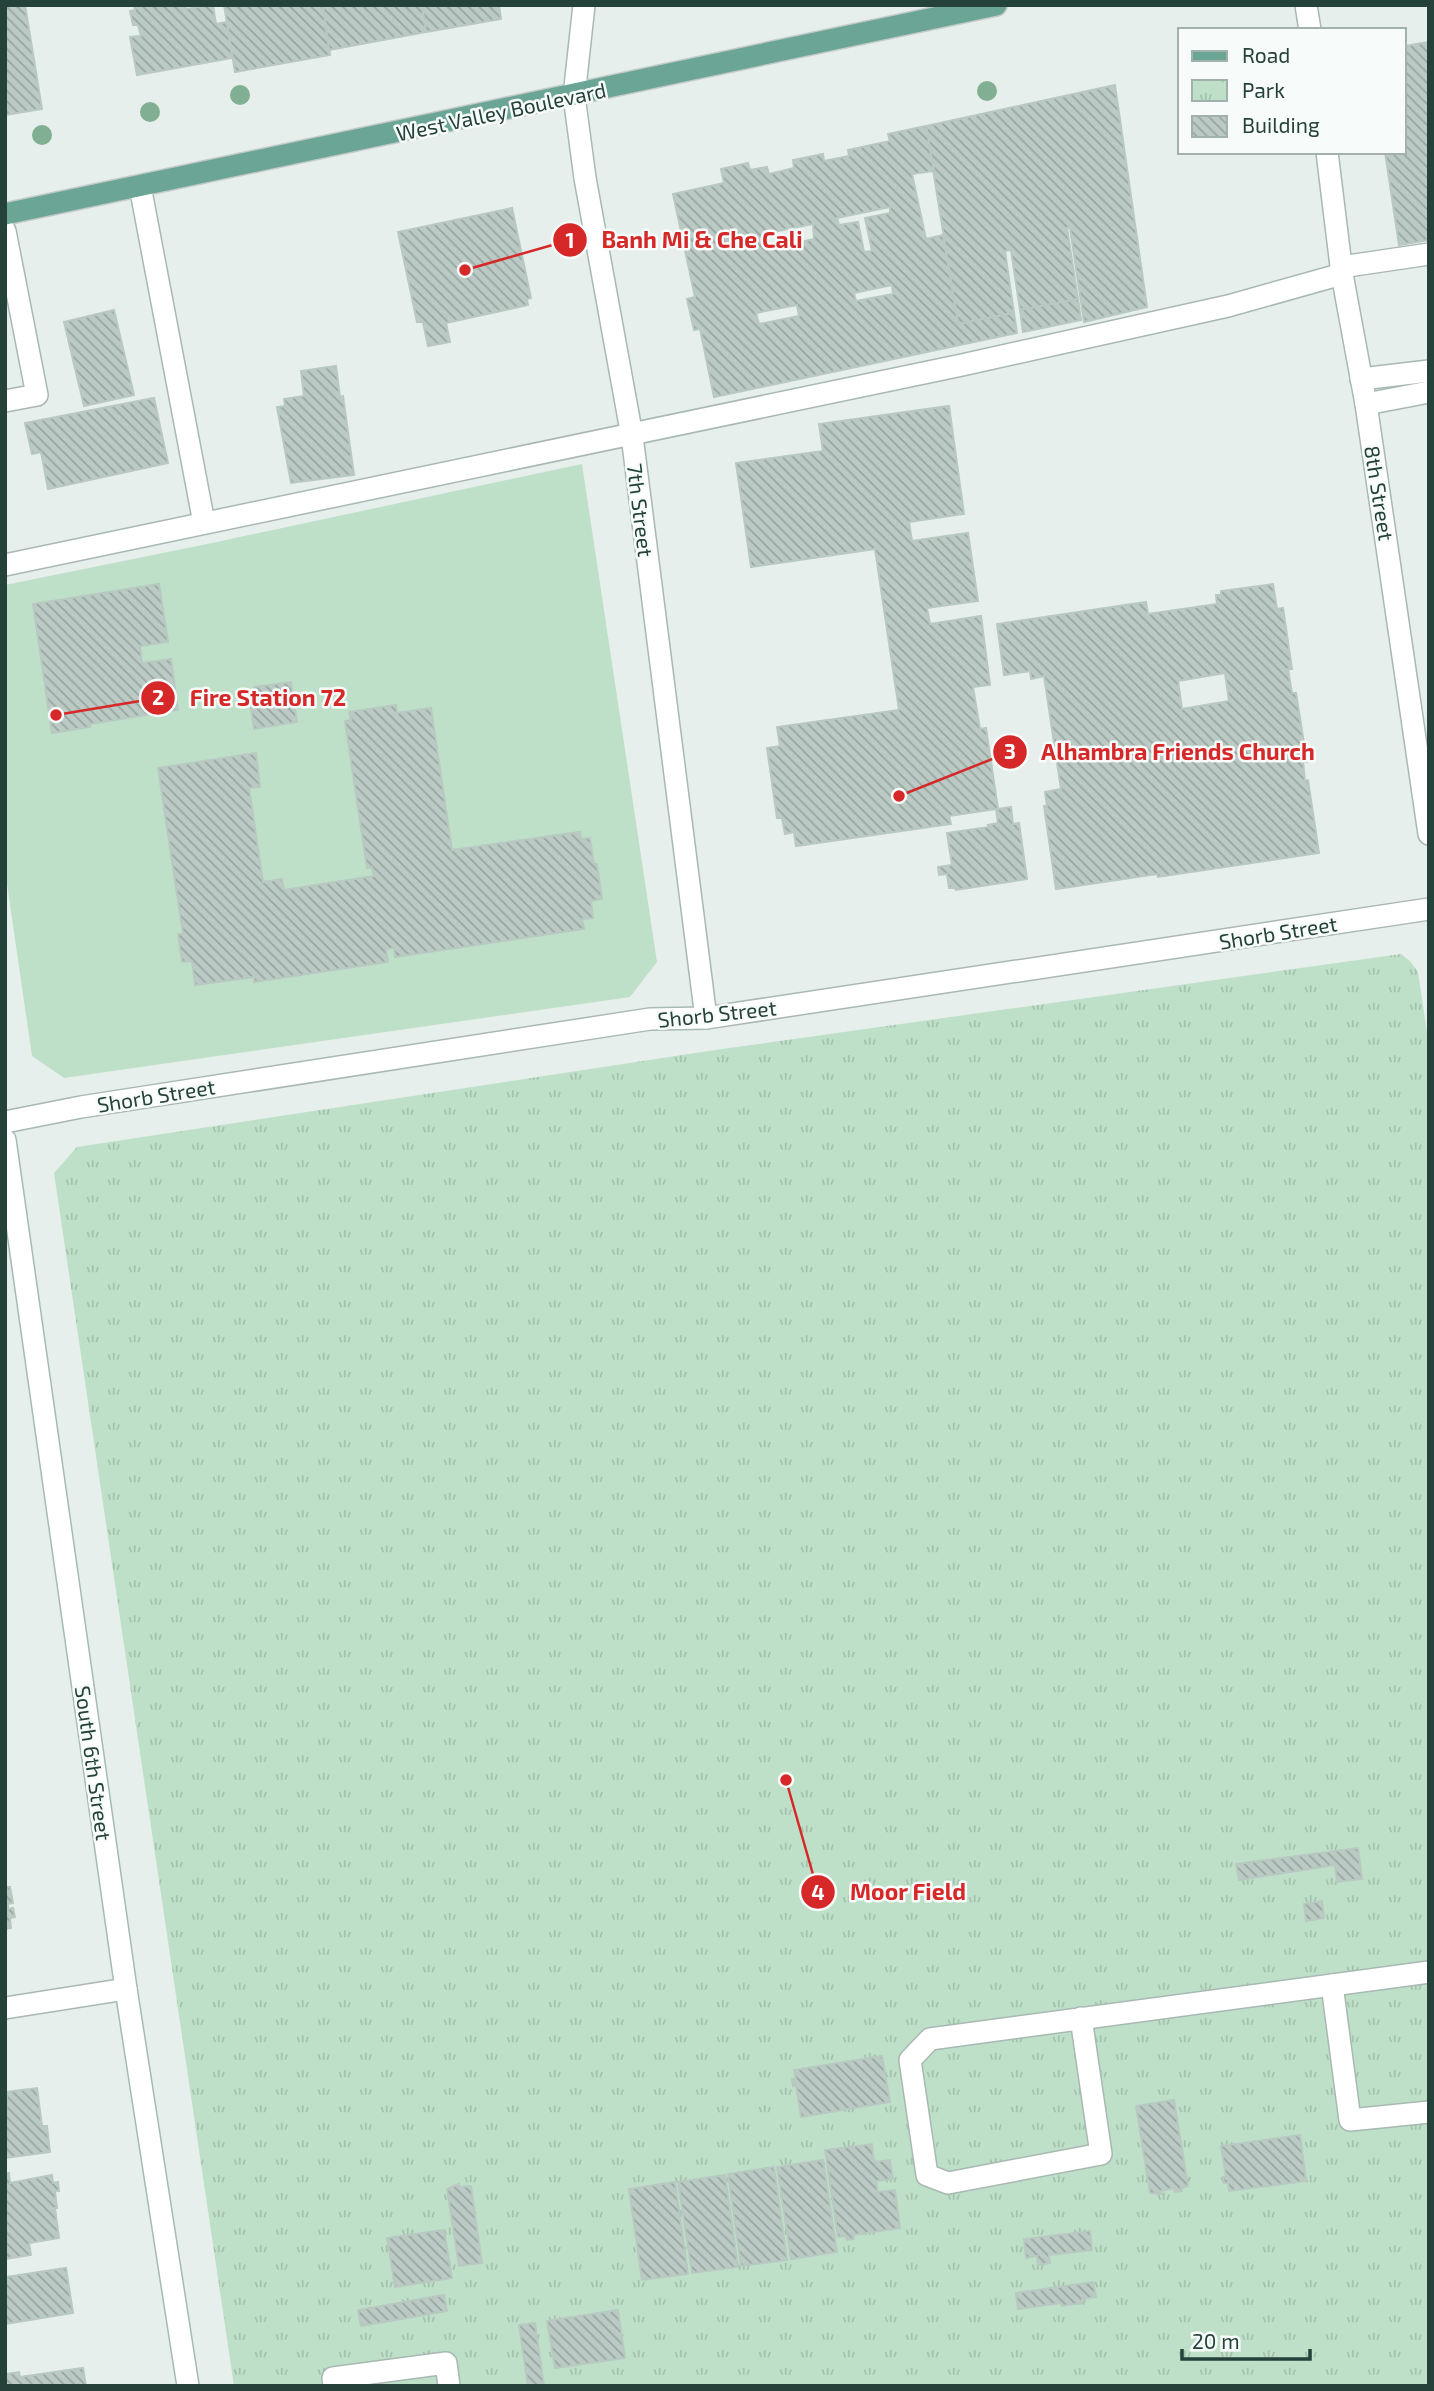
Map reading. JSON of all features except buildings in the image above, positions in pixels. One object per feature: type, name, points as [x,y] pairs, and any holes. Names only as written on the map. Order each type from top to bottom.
[{"type":"main road","name":"West Valley Boulevard","points":[[5,215],[574,96],[945,11],[996,5]]},
{"type":"street","name":"7th Street","points":[[584,5],[574,96],[585,178],[632,436],[706,1018]]},
{"type":"street","points":[[1306,5],[1310,28]]},
{"type":"street","name":"8th Street","points":[[1327,154],[1342,270],[1366,404],[1429,834]]},
{"type":"street","points":[[140,186],[204,523]]},
{"type":"street","points":[[5,231],[37,395],[5,401]]},
{"type":"street","points":[[5,565],[632,436],[1202,312],[1342,270],[1429,254]]},
{"type":"street","points":[[1361,379],[1429,371]]},
{"type":"street","points":[[1366,404],[1429,392]]},
{"type":"street","name":"Shorb Street","points":[[5,1122],[81,1107],[650,1019],[706,1018],[1429,909]]},
{"type":"street","name":"South 6th Street","points":[[5,1140],[126,1989],[188,2386]]},
{"type":"street","points":[[1081,2018],[1101,2154],[948,2183],[927,2175],[910,2060],[930,2039],[1081,2018],[1332,1984],[1429,1972]]},
{"type":"street","points":[[1332,1984],[1350,2120],[1429,2112]]},
{"type":"street","points":[[5,2008],[126,1989]]},
{"type":"street","points":[[334,2386],[333,2378],[446,2362],[449,2386]]},
{"type":"green space","points":[[582,464],[657,962],[630,997],[64,1078],[32,1056],[5,870],[5,585]]},
{"type":"green space","points":[[1401,954],[1418,972],[1429,1046],[1429,2386],[234,2386],[54,1173],[77,1147],[715,1050]]},
{"type":"place","name":"Banh Mi & Che Cali","points":[[465,270]]},
{"type":"place","name":"Fire Station 72","points":[[56,715]]},
{"type":"place","name":"Alhambra Friends Church","points":[[899,796]]},
{"type":"place","name":"Moor Field","points":[[786,1780]]}]
